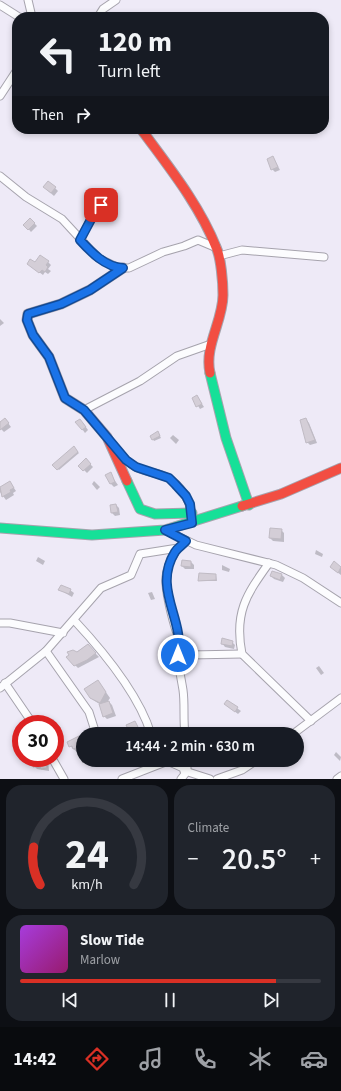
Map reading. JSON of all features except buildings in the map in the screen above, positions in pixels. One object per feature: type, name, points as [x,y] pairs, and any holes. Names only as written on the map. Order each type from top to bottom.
[{"type":"street","points":[[28,0],[31,12]]},
{"type":"street","points":[[101,12],[116,0]]},
{"type":"street","points":[[0,5],[12,13]]},
{"type":"street","points":[[0,96],[12,78]]},
{"type":"street","points":[[145,134],[189,196],[218,252],[222,288],[222,306],[210,344],[209,368],[226,438],[249,505]]},
{"type":"street","points":[[0,176],[26,197],[62,219],[98,258],[118,268],[129,268],[163,252],[198,240],[218,252],[242,250],[324,257]]},
{"type":"street","points":[[80,240],[96,210],[108,202]]},
{"type":"street","points":[[123,268],[90,290],[27,316],[33,335],[53,366],[65,398],[84,410],[126,460],[136,467],[169,478],[186,496],[192,513],[192,523]]},
{"type":"street","points":[[84,410],[140,381],[177,356],[210,344]]},
{"type":"street","points":[[107,437],[140,509],[155,514],[192,513]]},
{"type":"street","points":[[0,528],[92,535],[165,530],[192,523],[281,494],[341,468]]},
{"type":"street","points":[[165,530],[196,545],[269,563],[303,578],[341,603]]},
{"type":"street","points":[[186,541],[178,548],[168,570],[166,583],[180,644],[185,653],[190,655],[242,654]]},
{"type":"street","points":[[0,688],[46,651],[101,588],[131,575],[140,554],[178,548]]},
{"type":"street","points":[[269,563],[248,592],[241,612],[239,623],[242,654],[311,721]]},
{"type":"street","points":[[74,620],[108,659],[142,712],[148,727]]},
{"type":"street","points":[[0,622],[63,633]]},
{"type":"street","points":[[180,644],[178,671],[183,692],[182,707],[184,727]]},
{"type":"street","points":[[46,651],[89,712],[94,727]]},
{"type":"street","points":[[5,683],[27,715]]},
{"type":"street","points":[[303,727],[341,698]]},
{"type":"street","points":[[57,767],[64,779]]},
{"type":"street","points":[[122,779],[151,767]]},
{"type":"street","points":[[182,767],[186,771],[210,779]]},
{"type":"street","points":[[182,779],[186,767]]},
{"type":"street","points":[[217,779],[246,767]]},
{"type":"street","points":[[337,779],[341,776]]},
{"type":"traffic: fast","points":[[210,373],[226,438],[249,505]]},
{"type":"traffic: fast","points":[[127,481],[140,509],[155,514],[192,513]]},
{"type":"traffic: fast","points":[[0,528],[92,535],[165,530],[242,506]]},
{"type":"traffic: jam","points":[[145,134],[192,201],[209,231],[218,251],[223,284],[223,295],[220,314],[211,343],[209,363],[210,373]]},
{"type":"traffic: jam","points":[[123,268],[90,290],[61,304],[28,314],[27,320],[33,335],[49,357],[65,398],[84,410],[107,437],[127,481]]},
{"type":"traffic: jam","points":[[242,506],[281,494],[341,468]]},
{"type":"route","points":[[101,205],[96,210],[80,240],[98,258],[118,268],[123,268],[90,290],[61,304],[28,314],[27,320],[33,335],[49,357],[65,398],[84,410],[126,460],[136,467],[169,478],[186,496],[190,504],[192,523],[165,530],[186,541],[175,553],[166,575],[170,605],[180,644],[178,655]]}]
